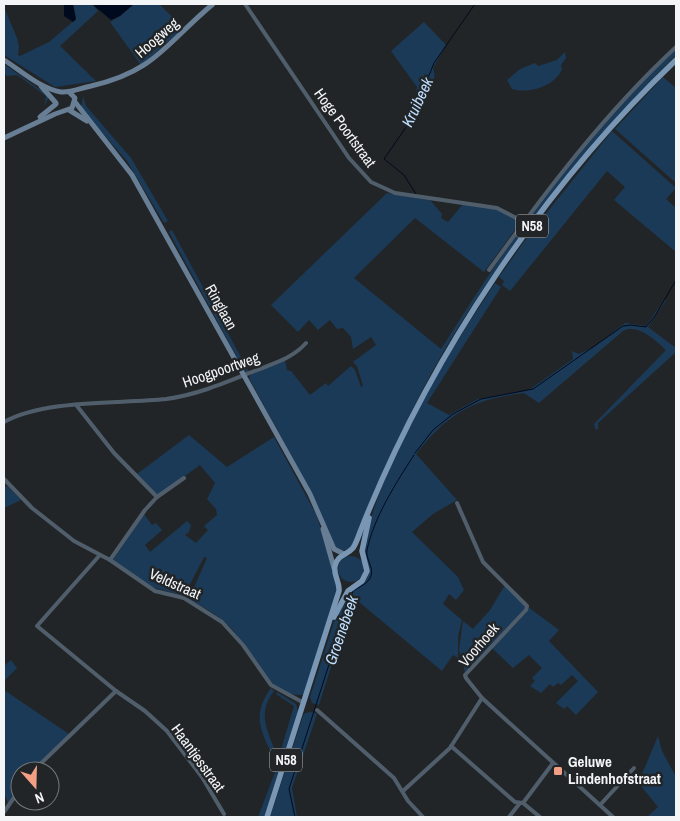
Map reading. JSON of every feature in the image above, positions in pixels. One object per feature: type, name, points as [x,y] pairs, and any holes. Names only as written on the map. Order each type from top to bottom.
[{"type":"main road","name":"Hoogweg","points":[[69,92],[139,70],[159,55],[214,4]]},
{"type":"main road","name":"Ringlaan","points":[[4,60],[33,79],[50,94],[56,104],[95,128]]},
{"type":"main road","name":"N58","points":[[346,553],[355,544],[400,441],[431,381],[493,279],[581,161],[621,115],[676,60]]},
{"type":"main road","name":"Ringlaan","points":[[33,79],[62,92],[69,92],[132,175],[315,504],[334,549],[346,553]]},
{"type":"main road","points":[[4,138],[67,111],[79,92],[93,85]]},
{"type":"main road","points":[[23,129],[52,110],[56,104],[58,94],[62,92]]},
{"type":"main road","name":"N58","points":[[365,560],[363,546],[375,498]]},
{"type":"main road","name":"Ringlaan","points":[[315,504],[336,573]]},
{"type":"main road","points":[[346,553],[358,554],[365,560],[367,571],[365,577],[353,585],[345,584],[336,573],[338,558],[346,553]]},
{"type":"main road","name":"N58","points":[[267,817],[325,640],[339,591],[336,573]]},
{"type":"main road","name":"N58","points":[[325,640],[346,594],[353,585]]},
{"type":"street","name":"Hoge Poortstraat","points":[[245,4],[349,158],[371,182],[394,194],[497,208],[524,222]]},
{"type":"street","points":[[489,270],[604,120],[676,47]]},
{"type":"street","name":"Hoogpoortweg","points":[[4,422],[29,412],[184,396],[289,357],[306,344]]},
{"type":"street","points":[[76,406],[114,453],[157,497]]},
{"type":"street","points":[[110,560],[145,510],[157,497],[184,478]]},
{"type":"street","name":"Veldstraat","points":[[4,479],[5,484],[56,529],[99,556],[110,560],[155,591],[184,598],[222,622],[243,646],[273,688],[304,703]]},
{"type":"street","name":"Voorhoek","points":[[457,503],[483,562],[527,606],[526,610],[466,675],[482,698],[613,817]]},
{"type":"street","points":[[44,761],[116,691],[37,626],[99,556]]},
{"type":"street","name":"Haantjesstraat","points":[[116,691],[145,711],[168,731],[202,777],[224,814]]},
{"type":"street","points":[[403,791],[451,746],[482,698]]},
{"type":"street","points":[[317,710],[394,778],[408,801],[423,817]]},
{"type":"street","points":[[451,746],[515,802],[521,803],[540,817]]},
{"type":"street","points":[[509,817],[553,763]]},
{"type":"street","points":[[600,805],[634,768]]},
{"type":"shaded area","points":[[53,4],[73,4],[76,19],[73,22],[64,16],[64,5]]},
{"type":"shaded area","points":[[73,4],[92,4],[98,11],[60,46],[96,81],[55,87],[4,55],[4,7],[17,38],[18,55],[20,56],[49,42],[76,19]]},
{"type":"shaded area","points":[[92,4],[134,4],[120,16],[111,20]]},
{"type":"shaded area","points":[[134,4],[159,4],[184,28],[141,65],[110,22]]},
{"type":"shaded area","points":[[424,22],[446,45],[433,68],[434,80],[432,86],[417,106],[415,112],[413,110],[417,87],[391,51]]},
{"type":"shaded area","points":[[676,49],[676,55],[618,116],[565,180],[513,246],[481,292],[423,388],[387,463],[351,548],[342,551],[337,550],[313,495],[249,378],[252,373],[285,360],[287,370],[291,371],[310,395],[326,383],[328,386],[351,366],[355,370],[361,387],[363,386],[357,366],[353,362],[376,345],[371,337],[353,349],[351,337],[343,328],[337,329],[330,320],[318,330],[309,320],[298,332],[271,305],[387,193],[430,200],[442,214],[441,218],[448,222],[464,203],[494,208],[508,214],[520,223],[484,272],[415,218],[354,278],[441,349],[508,246],[544,195],[582,147],[616,109]]},
{"type":"shaded area","points":[[565,52],[566,58],[561,65],[562,70],[553,81],[533,90],[512,89],[507,80],[520,69],[535,63],[538,66],[557,60]]},
{"type":"shaded area","points":[[4,64],[49,96],[44,107],[46,96],[20,77],[16,75],[7,76],[4,73]]},
{"type":"shaded area","points":[[663,77],[676,88],[676,183],[615,129]]},
{"type":"shaded area","points":[[83,96],[86,106],[131,158],[168,221],[164,223],[127,161],[81,109]]},
{"type":"shaded area","points":[[612,131],[676,188],[666,199],[676,208],[676,252],[614,200],[625,187],[607,171],[510,291],[502,285],[504,281],[499,277],[533,229],[538,233],[541,230],[536,226]]},
{"type":"shaded area","points":[[172,230],[249,372],[245,372],[169,232]]},
{"type":"shaded area","points":[[495,283],[501,287],[427,403],[449,415],[478,399],[529,390],[573,359],[572,351],[579,354],[594,347],[625,323],[646,326],[665,299],[648,327],[676,348],[676,352],[598,423],[598,429],[596,430],[594,424],[666,350],[641,331],[629,329],[623,331],[539,403],[524,393],[490,399],[463,410],[439,428],[416,454],[457,500],[433,514],[412,532],[458,577],[464,590],[456,600],[449,594],[443,604],[462,620],[458,636],[458,658],[453,655],[442,671],[353,597],[319,705],[312,703],[310,697],[334,622],[348,593],[367,578],[368,568],[365,544],[367,534],[383,485],[396,455],[442,366]]},
{"type":"shaded area","points":[[189,435],[227,467],[274,437],[317,516],[338,590],[304,694],[289,693],[278,688],[260,670],[238,637],[226,623],[189,599],[207,558],[204,557],[184,596],[148,586],[113,560],[144,514],[152,525],[156,523],[162,530],[145,545],[150,552],[187,521],[191,525],[189,532],[185,535],[196,543],[208,530],[204,526],[217,515],[216,509],[207,499],[215,483],[200,465],[157,496],[137,474]]},
{"type":"shaded area","points":[[4,486],[8,487],[21,500],[4,508]]},
{"type":"shaded area","points":[[351,556],[360,560],[364,569],[360,578],[351,582],[342,578],[338,569],[342,560]]},
{"type":"shaded area","points":[[505,585],[524,602],[525,609],[465,672],[459,650],[463,621],[473,629],[490,610]]},
{"type":"shaded area","points":[[528,607],[559,630],[549,641],[598,692],[576,715],[567,706],[564,709],[556,703],[578,681],[572,675],[561,685],[558,683],[553,687],[550,684],[541,693],[530,686],[535,681],[532,678],[542,668],[529,655],[513,668],[492,648],[526,613]]},
{"type":"shaded area","points":[[11,660],[17,668],[4,681],[4,666]]},
{"type":"shaded area","points":[[271,688],[274,691],[266,707],[265,722],[276,753],[280,753],[294,706],[276,694],[277,692],[296,704],[298,711],[264,817],[258,817],[277,767],[261,728],[260,719],[264,699]]},
{"type":"shaded area","points":[[4,690],[69,734],[41,761],[10,761],[10,800],[8,803],[4,793]]},
{"type":"shaded area","points":[[312,712],[317,714],[292,788],[297,817],[270,817],[303,716],[305,713]]},
{"type":"shaded area","points":[[658,736],[662,751],[676,777],[676,817],[647,817],[658,807],[637,781],[642,774]]},
{"type":"waterway","name":"Kruibeek","points":[[416,194],[404,175],[384,159],[411,120],[434,63],[475,4]]},
{"type":"waterway","name":"Kruibeek","points":[[4,18],[4,28]]},
{"type":"waterway","name":"Groenebeek","points":[[415,453],[433,430],[453,414],[481,399],[533,389],[623,326],[646,327],[655,316],[676,280]]},
{"type":"waterway","name":"Groenebeek","points":[[295,817],[289,789],[353,591],[366,583],[372,573],[367,556],[370,538],[386,501],[414,455]]},
{"type":"place","name":"Geluwe Lindenhofstraat","points":[[558,771]]}]
